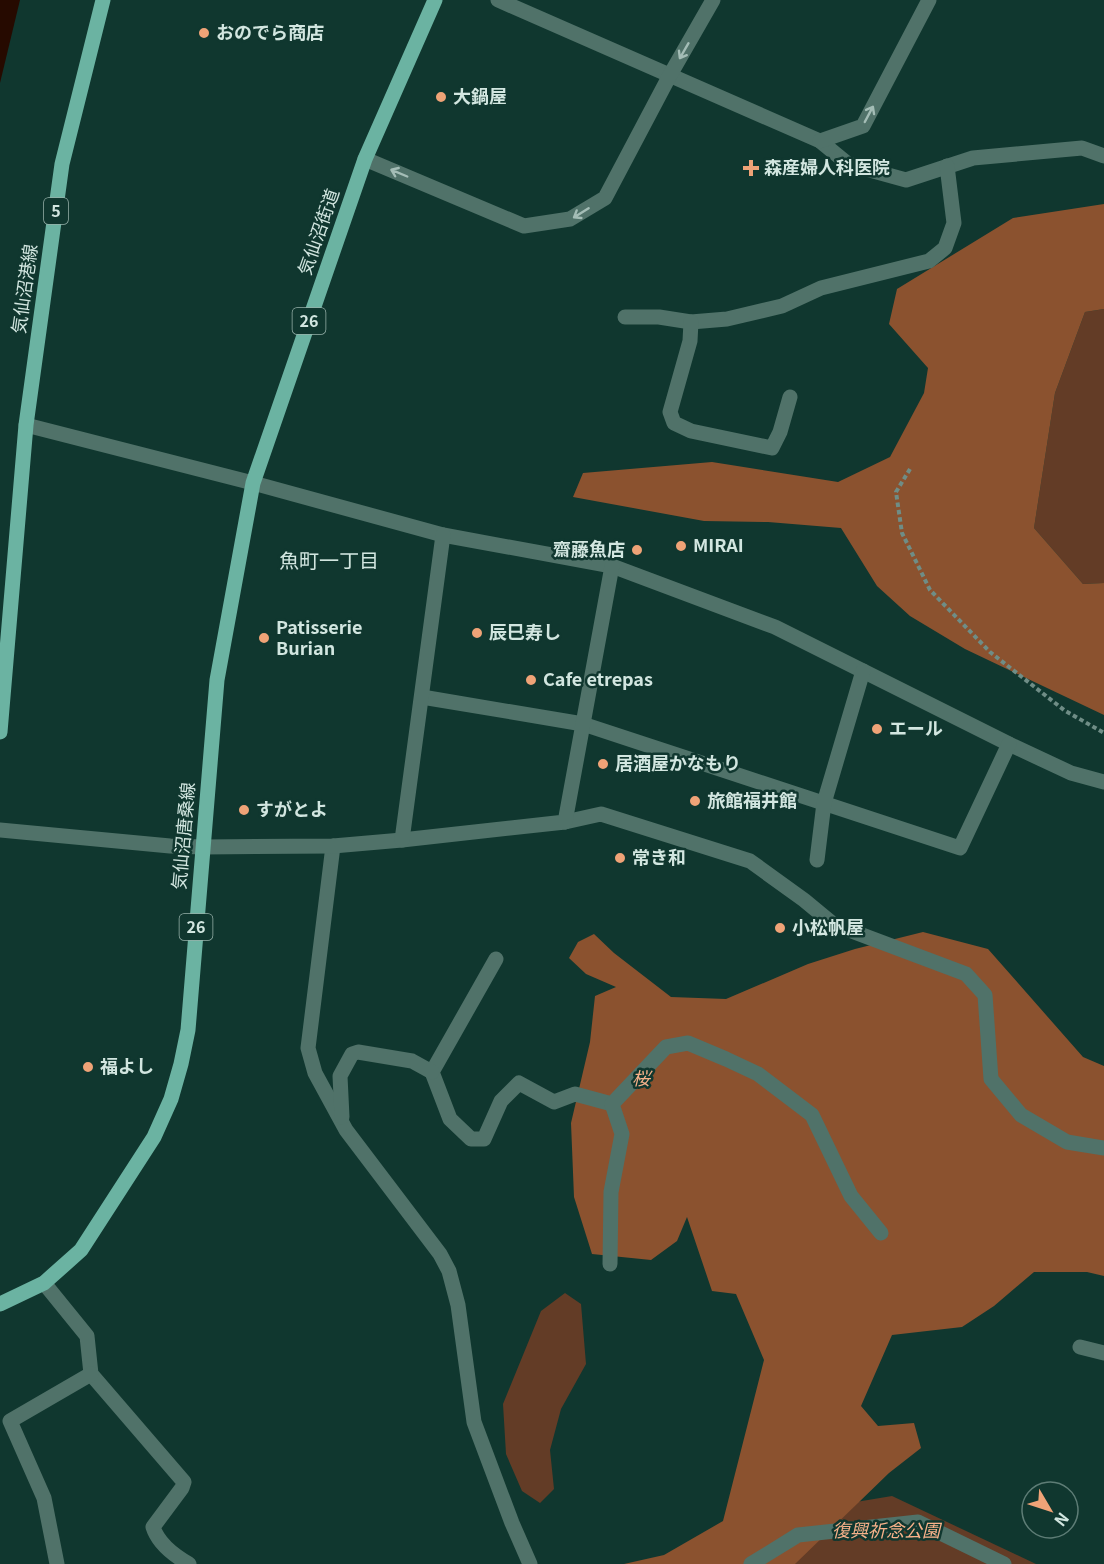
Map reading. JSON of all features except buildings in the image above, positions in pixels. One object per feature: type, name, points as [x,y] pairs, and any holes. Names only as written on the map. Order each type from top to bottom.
[{"type":"main road","name":"気仙沼港線","points":[[0,732],[26,425],[62,164],[103,0]]},
{"type":"main road","name":"気仙沼街道","points":[[253,483],[365,159],[435,0]]},
{"type":"main road","name":"気仙沼唐桑線","points":[[0,1304],[44,1282],[81,1250],[154,1137],[171,1099],[188,1030],[217,680],[253,483]]},
{"type":"street","points":[[498,0],[820,141],[848,164],[906,180],[973,158],[1082,148],[1104,156]]},
{"type":"street","points":[[365,159],[524,226],[570,219],[605,198],[670,75],[713,0]]},
{"type":"street","points":[[820,141],[863,126],[929,0]]},
{"type":"street","points":[[625,317],[659,317],[691,322],[727,319],[782,306],[821,288],[929,261],[945,248],[954,223],[947,166]]},
{"type":"street","points":[[691,322],[690,341],[670,412],[674,423],[691,431],[772,448],[780,432],[790,397]]},
{"type":"street","points":[[26,425],[253,483],[443,535],[612,566],[775,627],[1009,744],[1071,773],[1104,782]]},
{"type":"street","points":[[402,840],[443,535]]},
{"type":"street","points":[[565,822],[612,566]]},
{"type":"street","points":[[817,860],[824,803],[863,671]]},
{"type":"street","points":[[422,697],[583,724],[960,848],[1009,744]]},
{"type":"street","points":[[0,830],[159,845],[333,846],[565,822],[601,814],[750,861],[833,924],[966,974],[984,994],[991,1079],[1021,1115],[1067,1142],[1104,1148]]},
{"type":"street","points":[[333,846],[308,1048],[315,1073],[342,1123],[440,1254],[449,1270],[458,1305],[474,1422],[530,1564]]},
{"type":"street","points":[[432,1072],[496,958]]},
{"type":"street","points":[[612,1104],[666,1047],[688,1043],[758,1074],[812,1115],[851,1196],[881,1233]]},
{"type":"street","points":[[342,1123],[340,1076],[352,1054],[358,1052],[412,1061],[432,1072],[450,1119],[471,1139],[484,1139],[501,1101],[519,1083],[554,1102],[575,1094],[612,1104]]},
{"type":"street","points":[[610,1264],[611,1192],[622,1134],[612,1104]]},
{"type":"street","points":[[44,1282],[87,1336],[92,1374],[184,1482],[153,1527],[156,1536],[189,1564]]},
{"type":"street","points":[[1080,1347],[1104,1353]]},
{"type":"street","points":[[57,1564],[44,1498],[10,1421],[92,1374]]},
{"type":"street","points":[[751,1564],[798,1535],[918,1522],[1004,1564]]},
{"type":"path","points":[[910,469],[896,492],[902,533],[930,590],[990,652],[1064,710],[1104,733]]},
{"type":"green space","points":[[1104,204],[1104,309],[1085,312],[1055,393],[1034,528],[1083,584],[1104,583],[1104,715],[965,649],[910,616],[877,586],[841,528],[768,522],[704,521],[573,497],[583,473],[712,462],[838,482],[890,457],[924,393],[928,368],[889,324],[897,289],[1013,218]]},
{"type":"green space","points":[[1104,309],[1104,583],[1083,584],[1034,528],[1055,393],[1085,312]]},
{"type":"green space","name":"桜","points":[[923,932],[988,949],[1083,1057],[1104,1066],[1104,1276],[1087,1272],[1034,1272],[994,1306],[962,1327],[892,1335],[861,1406],[878,1426],[914,1423],[921,1448],[889,1473],[795,1564],[624,1564],[664,1555],[723,1521],[764,1360],[736,1294],[712,1291],[687,1217],[677,1241],[651,1260],[592,1254],[574,1197],[571,1123],[590,1042],[595,996],[616,987],[586,974],[569,958],[578,942],[594,934],[614,953],[671,997],[726,999],[808,964],[855,949]]},
{"type":"green space","points":[[565,1293],[581,1304],[586,1364],[561,1409],[550,1450],[554,1489],[540,1503],[522,1491],[506,1454],[503,1404],[541,1311]]},
{"type":"green space","name":"復興祈念公園","points":[[892,1496],[1036,1564],[698,1564],[838,1505]]},
{"type":"shaded area","points":[[0,0],[20,0],[0,83]]},
{"type":"place","name":"おのでら商店","points":[[204,33]]},
{"type":"place","name":"大鍋屋","points":[[441,97]]},
{"type":"place","name":"森産婦人科医院","points":[[751,168]]},
{"type":"place","name":"MIRAI","points":[[681,546]]},
{"type":"place","name":"齋藤魚店","points":[[637,550]]},
{"type":"place","name":"辰巳寿し","points":[[477,633]]},
{"type":"place","name":"Patisserie Burian","points":[[264,638]]},
{"type":"place","name":"Cafe etrepas","points":[[531,680]]},
{"type":"place","name":"エール","points":[[877,729]]},
{"type":"place","name":"居酒屋かなもり","points":[[603,764]]},
{"type":"place","name":"旅館福井館","points":[[695,801]]},
{"type":"place","name":"すがとよ","points":[[244,810]]},
{"type":"place","name":"常き和","points":[[620,858]]},
{"type":"place","name":"小松帆屋","points":[[780,928]]},
{"type":"place","name":"福よし","points":[[88,1067]]},
{"type":"district","name":"魚町一丁目","points":[[329,561]]}]
